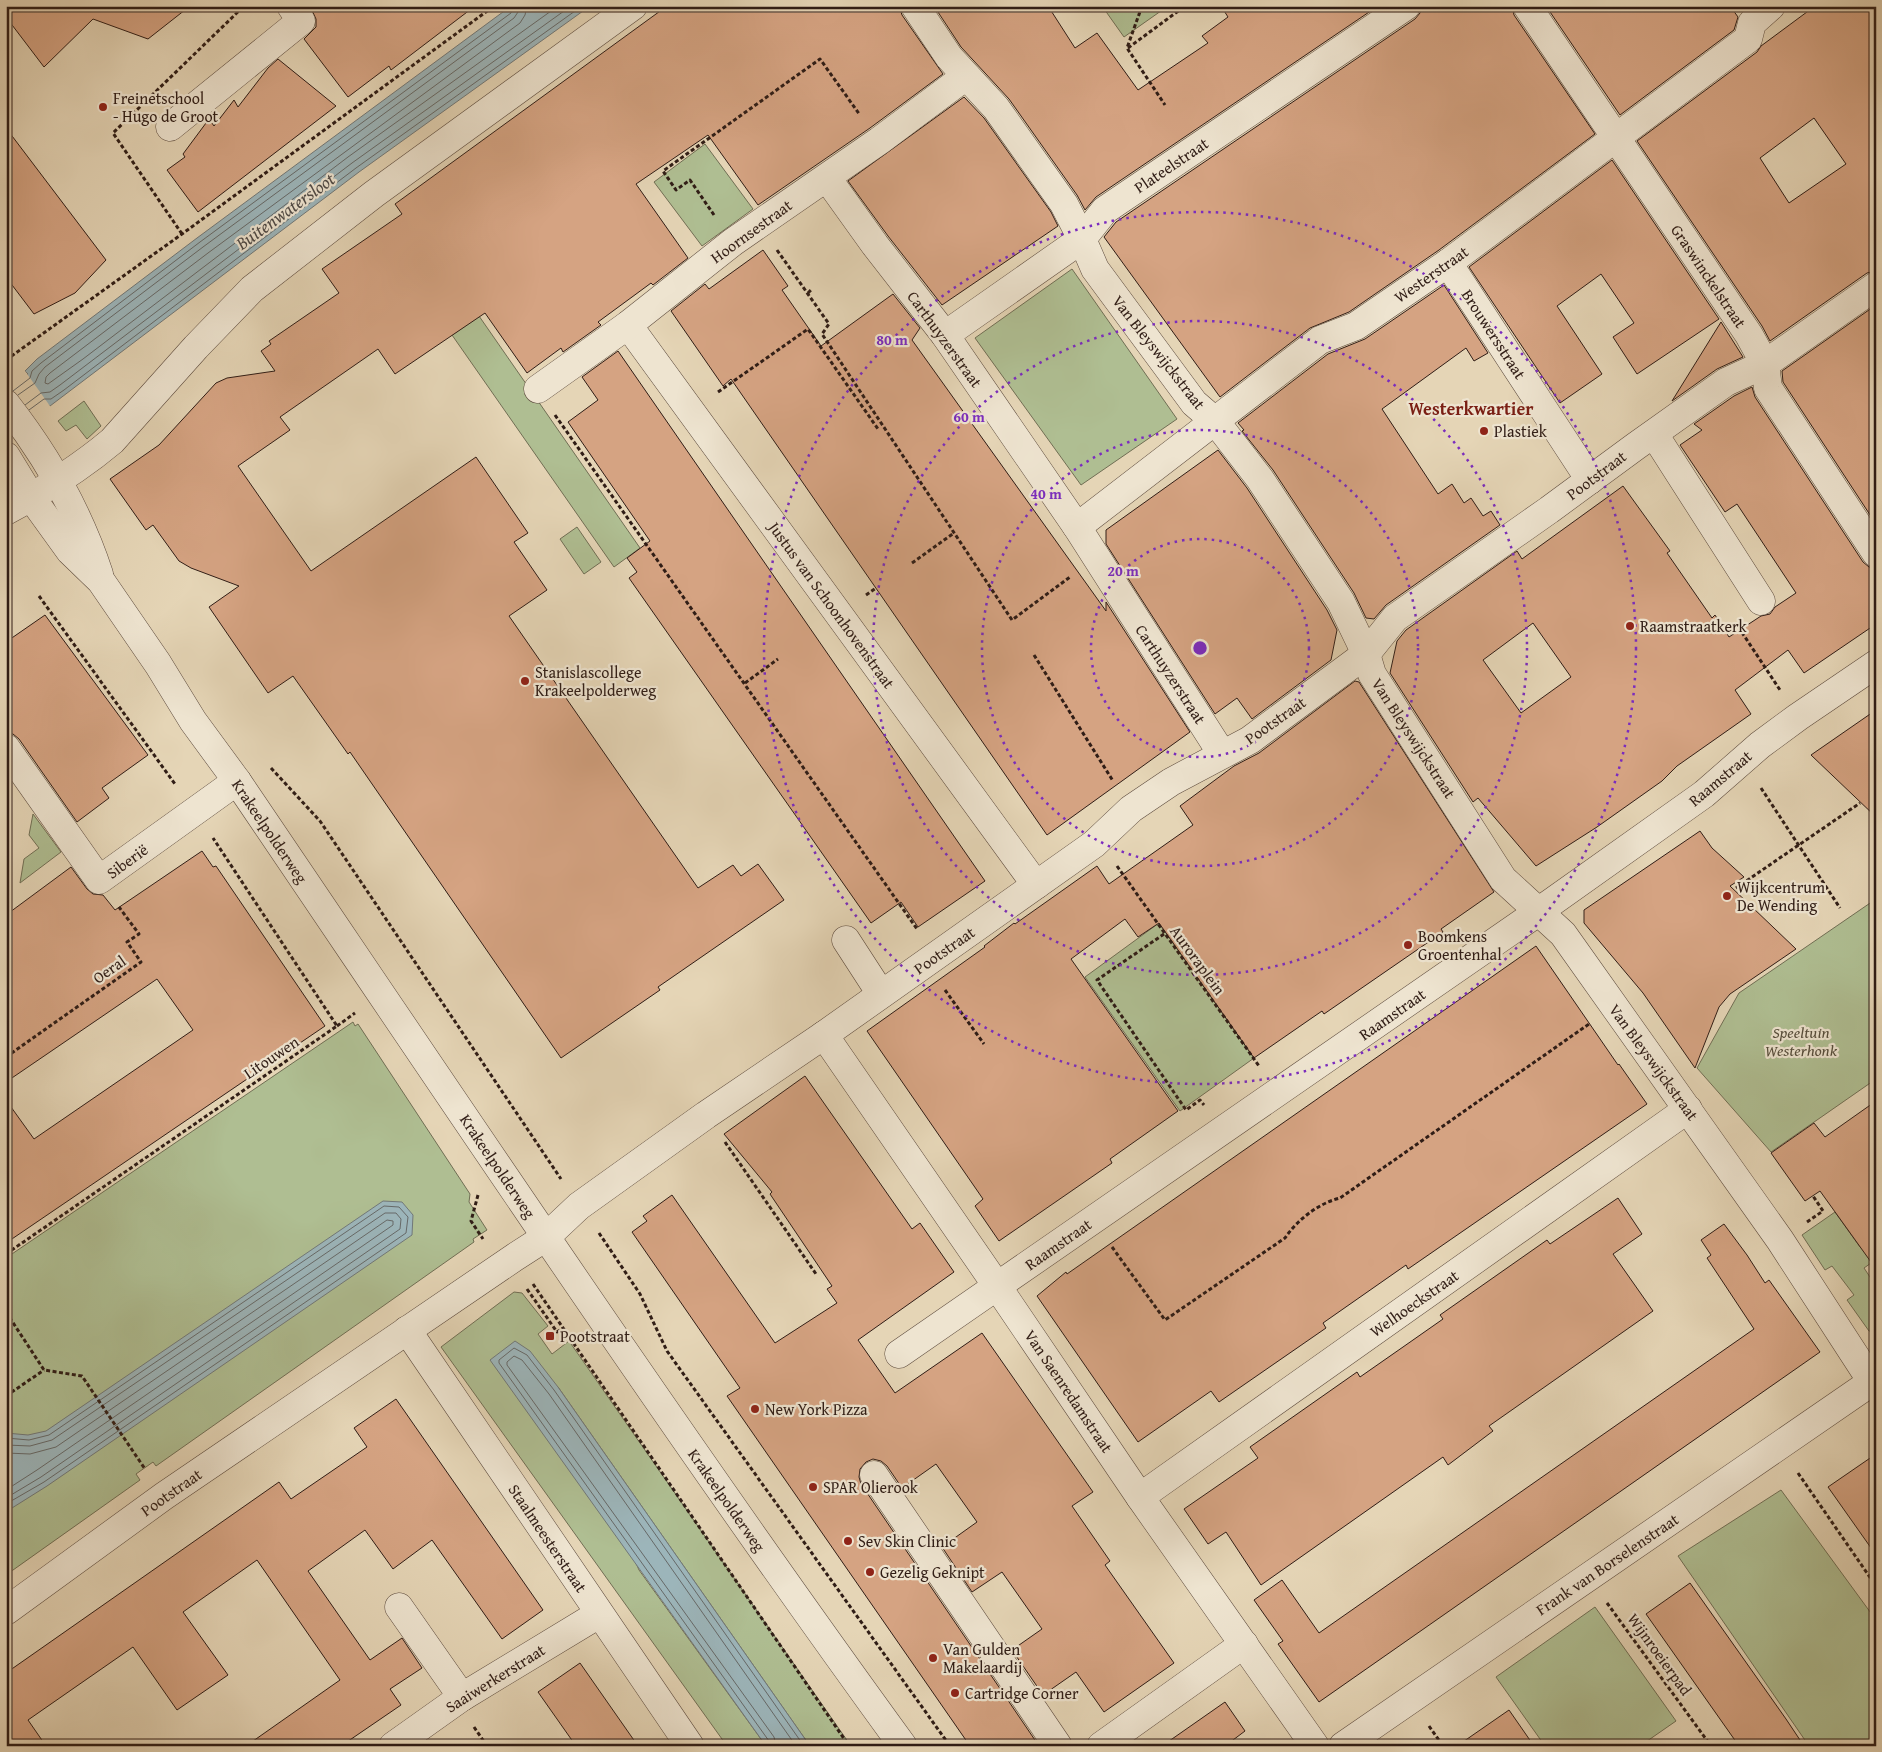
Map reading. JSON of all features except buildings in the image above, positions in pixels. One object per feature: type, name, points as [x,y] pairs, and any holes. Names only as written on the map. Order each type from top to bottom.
[{"type":"street","points":[[170,127],[301,21],[291,6]]},
{"type":"street","points":[[6,511],[32,497],[97,454],[112,441],[252,289],[374,194],[633,6]]},
{"type":"street","name":"Van Bleyswijckstraat","points":[[915,6],[949,57],[1002,116],[1064,204],[1095,269],[1194,403],[1216,422],[1260,479],[1341,602],[1366,654],[1372,674],[1504,878],[1563,934],[1780,1240],[1874,1383]]},
{"type":"street","name":"Plateelstraat","points":[[945,335],[1082,239],[1105,210],[1406,6]]},
{"type":"street","name":"Graswinckelstraat","points":[[1527,6],[1749,335],[1765,364],[1768,388],[1876,553]]},
{"type":"street","name":"Westerstraat","points":[[1077,526],[1216,422],[1320,340],[1356,326],[1448,262],[1748,39],[1752,23],[1762,9]]},
{"type":"street","name":"Hoornsestraat","points":[[538,389],[628,325],[733,242],[880,141],[966,76]]},
{"type":"street","name":"Carthuyzerstraat","points":[[827,178],[875,245],[945,335],[1077,526],[1222,754]]},
{"type":"street","name":"Brouwersstraat","points":[[1448,262],[1590,480]]},
{"type":"street","name":"Pootstraat","points":[[6,1611],[164,1496],[546,1237],[579,1206],[1099,840],[1131,809],[1171,782],[1250,740],[1366,654],[1395,618],[1726,382],[1765,364],[1876,286]]},
{"type":"street","name":"Justus van Schoonhovenstraat","points":[[628,325],[1036,885]]},
{"type":"street","name":"Krakeelpolderweg","points":[[6,404],[23,426],[57,480],[90,546],[101,580]]},
{"type":"street","points":[[1654,434],[1761,601]]},
{"type":"street","name":"Krakeelpolderweg","points":[[6,456],[70,551],[101,580],[158,664],[193,721],[237,781],[610,1331],[800,1604],[903,1746]]},
{"type":"street","name":"Raamstraat","points":[[899,1354],[1538,912],[1704,794],[1760,745],[1798,717],[1876,664]]},
{"type":"street","name":"Siberië","points":[[6,748],[99,880],[237,781]]},
{"type":"street","points":[[846,940],[881,994]]},
{"type":"street","name":"Van Saenredamstraat","points":[[824,1035],[998,1286],[1140,1497],[1316,1746]]},
{"type":"street","name":"Welhoeckstraat","points":[[1140,1497],[1688,1108]]},
{"type":"street","name":"Staalmeesterstraat","points":[[407,1330],[690,1746]]},
{"type":"street","name":"Frank van Borselenstraat","points":[[1343,1746],[1874,1383]]},
{"type":"street","points":[[874,1475],[1058,1746]]},
{"type":"street","points":[[398,1607],[462,1697]]},
{"type":"street","name":"Saaiwerkerstraat","points":[[393,1746],[462,1697],[599,1614]]},
{"type":"street","points":[[1101,1746],[1244,1644]]},
{"type":"path","points":[[6,360],[494,6]]},
{"type":"path","points":[[1127,48],[1142,6]]},
{"type":"path","points":[[1127,48],[1185,6]]},
{"type":"path","points":[[1127,48],[1165,105]]},
{"type":"path","points":[[733,242],[690,180],[676,190],[663,172],[820,59],[880,141]]},
{"type":"path","points":[[170,216],[182,234]]},
{"type":"path","points":[[758,225],[829,324],[822,334],[1012,620],[1096,557]]},
{"type":"path","points":[[808,293],[812,289]]},
{"type":"path","points":[[690,411],[808,329],[878,429]]},
{"type":"path","points":[[538,389],[656,560],[898,900]]},
{"type":"path","points":[[912,563],[954,533]]},
{"type":"path","points":[[39,596],[195,811],[338,1026]]},
{"type":"path","points":[[1761,601],[1739,628],[1798,717]]},
{"type":"path","points":[[1034,655],[1131,809]]},
{"type":"path","points":[[745,683],[778,659]]},
{"type":"path","points":[[1761,788],[1840,908]]},
{"type":"path","points":[[1736,888],[1860,803]]},
{"type":"path","name":"Auroraplein","points":[[1099,840],[1278,1093]]},
{"type":"path","name":"Oeral","points":[[6,1057],[141,962],[127,942],[139,934],[99,880]]},
{"type":"path","points":[[1164,934],[1097,980],[1186,1110],[1200,1100],[1223,1131]]},
{"type":"path","points":[[926,963],[984,1044]]},
{"type":"path","name":"Litouwen","points":[[6,1254],[357,1012]]},
{"type":"path","points":[[1095,1218],[1110,1243],[1165,1320],[1286,1238],[1294,1225],[1328,1201],[1340,1198],[1594,1020]]},
{"type":"path","points":[[706,1115],[816,1274]]},
{"type":"path","points":[[6,1312],[44,1370]]},
{"type":"path","points":[[563,1328],[849,1746]]},
{"type":"path","points":[[6,1396],[44,1370],[82,1376],[130,1447]]},
{"type":"path","points":[[1780,1446],[1876,1586]]},
{"type":"path","name":"Wijnroeierpad","points":[[1588,1577],[1711,1746]]},
{"type":"green space","points":[[1102,6],[1168,6],[1124,37]]},
{"type":"green space","points":[[705,144],[753,209],[702,246],[654,182]]},
{"type":"green space","points":[[1072,269],[1177,419],[1081,485],[975,338]]},
{"type":"green space","points":[[479,316],[640,548],[614,567],[452,335]]},
{"type":"green space","points":[[84,401],[101,426],[87,439],[76,425],[66,431],[58,421]]},
{"type":"green space","points":[[577,527],[601,562],[584,574],[560,539]]},
{"type":"green space","points":[[33,814],[61,852],[20,883],[24,859],[39,848],[29,835]]},
{"type":"green space","name":"Speeltuin Westerhonk","points":[[1876,899],[1876,1079],[1771,1152],[1697,1068],[1739,993]]},
{"type":"green space","points":[[1159,923],[1254,1058],[1180,1111],[1085,977]]},
{"type":"green space","points":[[353,1022],[355,1026],[358,1024],[470,1194],[469,1202],[487,1230],[473,1239],[474,1242],[156,1466],[153,1462],[136,1474],[140,1480],[6,1575],[6,1258]]},
{"type":"green space","points":[[1835,1212],[1860,1247],[1870,1254],[1874,1261],[1864,1268],[1876,1286],[1876,1332],[1869,1331],[1847,1300],[1854,1295],[1832,1266],[1825,1270],[1802,1235]]},
{"type":"green space","points":[[514,1292],[522,1293],[548,1326],[538,1334],[552,1354],[569,1341],[851,1746],[810,1746],[558,1387],[639,1570],[766,1746],[727,1746],[441,1347]]},
{"type":"green space","points":[[1781,1490],[1876,1620],[1876,1746],[1809,1746],[1678,1556]]},
{"type":"green space","points":[[1595,1607],[1676,1721],[1640,1746],[1545,1746],[1496,1677]]},
{"type":"water","name":"Buitenwatersloot","points":[[511,6],[590,6],[359,172],[50,406],[47,403],[6,390],[28,374],[25,371],[37,359]]},
{"type":"water","points":[[383,1201],[402,1202],[413,1215],[412,1235],[47,1486],[6,1510],[6,1433],[28,1435],[46,1431]]},
{"type":"water","points":[[515,1341],[530,1351],[558,1387],[810,1746],[766,1746],[490,1360]]},
{"type":"pier","points":[[25,371],[50,406],[47,406],[6,436],[6,387]]},
{"type":"place","name":"Freinetschool - Hugo de Groot","points":[[103,107]]},
{"type":"place","name":"Plastiek","points":[[1484,431]]},
{"type":"place","name":"Raamstraatkerk","points":[[1630,626]]},
{"type":"place","name":"Stanislascollege Krakeelpolderweg","points":[[525,681]]},
{"type":"place","name":"Wijkcentrum De Wending","points":[[1727,896]]},
{"type":"place","name":"Boomkens Groentenhal","points":[[1408,945]]},
{"type":"place","name":"Pootstraat","points":[[550,1336]]},
{"type":"place","name":"New York Pizza","points":[[755,1409]]},
{"type":"place","name":"SPAR Olierook","points":[[813,1487]]},
{"type":"place","name":"Sev Skin Clinic","points":[[848,1541]]},
{"type":"place","name":"Gezelig Geknipt","points":[[870,1572]]},
{"type":"place","name":"Van Gulden Makelaardij","points":[[933,1658]]},
{"type":"place","name":"Cartridge Corner","points":[[955,1693]]},
{"type":"district","name":"Westerkwartier","points":[[1471,408]]}]
